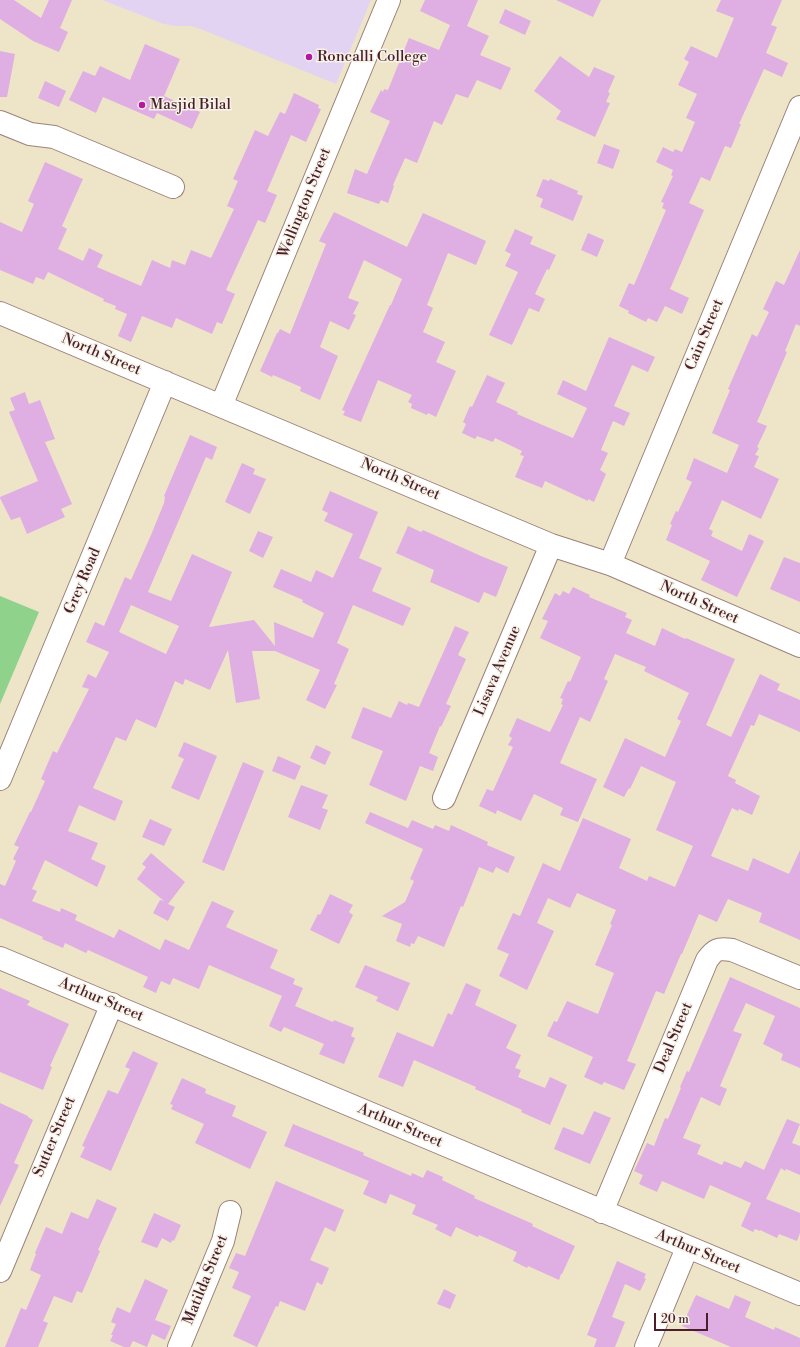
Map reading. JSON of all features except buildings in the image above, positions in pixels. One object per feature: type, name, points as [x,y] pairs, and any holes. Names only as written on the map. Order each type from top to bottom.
[{"type":"street","name":"Wellington Street","points":[[221,406],[389,0]]},
{"type":"street","name":"Cain Street","points":[[610,564],[800,107]]},
{"type":"street","points":[[0,122],[30,134],[54,137],[173,187]]},
{"type":"street","name":"North Street","points":[[0,313],[552,545],[610,564],[800,646]]},
{"type":"street","name":"Grey Road","points":[[0,779],[165,382]]},
{"type":"street","name":"Lisava Avenue","points":[[444,798],[552,545]]},
{"type":"street","name":"Deal Street","points":[[602,1212],[707,960],[713,952],[722,948],[732,950],[800,978]]},
{"type":"street","name":"Arthur Street","points":[[0,958],[687,1248],[800,1294]]},
{"type":"street","name":"Sutter Street","points":[[0,1271],[112,1004]]},
{"type":"street","name":"Matilda Street","points":[[179,1347],[223,1241],[230,1212]]},
{"type":"street","points":[[646,1347],[687,1248]]},
{"type":"shaded area","name":"Roncalli College","points":[[102,0],[371,0],[336,84],[203,30],[191,26],[164,24]]},
{"type":"green space","points":[[0,596],[39,612],[0,704]]},
{"type":"place","name":"Roncalli College","points":[[309,57]]},
{"type":"place","name":"Masjid Bilal","points":[[142,105]]}]
